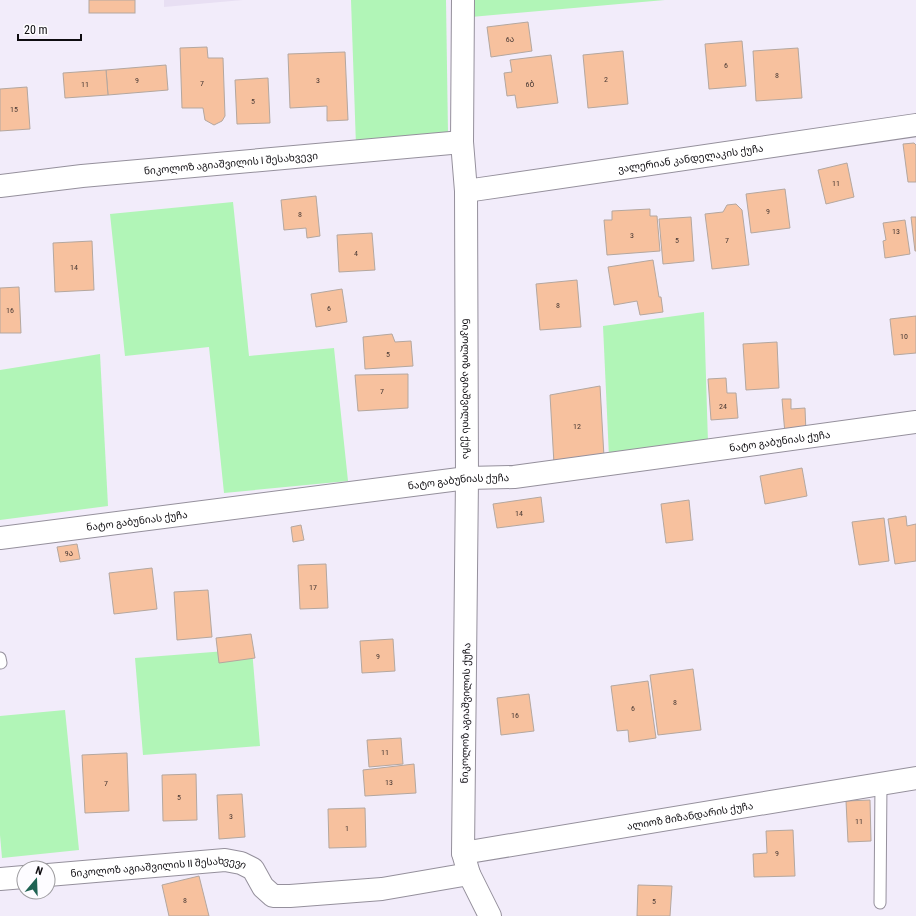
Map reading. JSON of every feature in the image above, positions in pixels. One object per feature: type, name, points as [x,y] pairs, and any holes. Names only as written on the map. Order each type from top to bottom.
[{"type":"street","name":"ნიკოლოზ აგიაშვილის ქუჩა","points":[[464,0],[462,142],[466,191],[467,478],[463,853],[469,874],[490,916]]},
{"type":"street","name":"ვალერიან კანდელაკის ქუჩა","points":[[466,191],[916,125]]},
{"type":"street","name":"ნიკოლოზ აგიაშვილის I შესახვევი","points":[[0,186],[82,176],[462,142]]},
{"type":"street","name":"ნატო გაბუნიას ქუჩა","points":[[0,538],[467,478],[514,477],[916,422]]},
{"type":"street","name":"ალიოზ მიზანდარის ქუჩა","points":[[463,853],[916,778]]},
{"type":"street","name":"ნიკოლოზ აგიაშვილის II შესახვევი","points":[[56,874],[225,860],[241,863],[253,869],[262,887],[273,896],[290,896],[382,889],[469,874]]},
{"type":"street","points":[[0,879],[16,878]]},
{"type":"lane","points":[[880,903],[881,783]]},
{"type":"shaded area","points":[[164,0],[243,0],[164,7]]},
{"type":"green space","points":[[351,0],[446,0],[448,134],[356,146]]},
{"type":"green space","points":[[471,0],[665,0],[471,17]]},
{"type":"green space","points":[[233,202],[249,356],[334,348],[348,481],[224,493],[209,347],[125,356],[110,214]]},
{"type":"green space","points":[[704,312],[708,443],[609,457],[603,326]]},
{"type":"green space","points":[[100,354],[108,506],[0,520],[0,370]]},
{"type":"green space","points":[[252,649],[260,746],[143,755],[135,658]]},
{"type":"green space","points":[[65,710],[79,850],[2,858],[0,835],[0,716]]},
{"type":"building","points":[[89,0],[135,0],[135,13],[89,13]]},
{"type":"building","points":[[528,22],[532,51],[491,57],[487,27]]},
{"type":"building","points":[[742,41],[746,86],[709,89],[705,44]]},
{"type":"building","points":[[207,47],[208,58],[223,58],[225,116],[222,121],[214,125],[205,120],[203,108],[182,108],[180,48]]},
{"type":"building","points":[[798,48],[802,98],[756,101],[753,51]]},
{"type":"building","points":[[623,51],[628,104],[588,108],[583,55]]},
{"type":"building","points":[[345,52],[348,120],[327,121],[327,106],[290,108],[288,54]]},
{"type":"building","points":[[551,55],[558,103],[517,108],[515,95],[507,96],[504,73],[512,72],[510,60]]},
{"type":"building","points":[[166,65],[168,90],[108,95],[106,70]]},
{"type":"building","points":[[106,70],[108,95],[65,98],[63,73]]},
{"type":"building","points":[[268,78],[270,123],[237,124],[235,80]]},
{"type":"building","points":[[27,87],[30,129],[0,131],[0,89]]},
{"type":"building","points":[[914,143],[916,145],[916,182],[908,182],[903,144]]},
{"type":"building","points":[[847,163],[854,197],[826,204],[818,170]]},
{"type":"building","points":[[785,189],[790,228],[751,233],[746,194]]},
{"type":"building","points":[[316,196],[320,236],[307,238],[306,228],[284,230],[281,200]]},
{"type":"building","points":[[736,204],[742,210],[749,265],[712,269],[705,214],[723,212],[727,205]]},
{"type":"building","points":[[650,209],[650,216],[657,216],[660,251],[607,255],[604,220],[612,220],[612,211]]},
{"type":"building","points":[[691,217],[694,261],[663,264],[659,219]]},
{"type":"building","points":[[911,217],[916,217],[916,251],[915,251]]},
{"type":"building","points":[[905,220],[910,254],[885,258],[883,241],[886,240],[883,223]]},
{"type":"building","points":[[372,233],[375,270],[339,272],[337,235]]},
{"type":"building","points":[[92,241],[94,290],[55,292],[53,243]]},
{"type":"building","points":[[653,260],[663,312],[640,315],[637,301],[614,305],[608,267]]},
{"type":"building","points":[[577,280],[581,327],[540,330],[536,284]]},
{"type":"building","points":[[19,287],[21,333],[0,333],[0,288]]},
{"type":"building","points":[[342,289],[347,322],[316,327],[311,294]]},
{"type":"building","points":[[916,316],[916,353],[894,355],[890,319]]},
{"type":"building","points":[[392,334],[395,342],[411,341],[413,366],[365,369],[363,337]]},
{"type":"building","points":[[777,342],[779,388],[746,390],[743,344]]},
{"type":"building","points":[[408,374],[408,408],[358,411],[355,375]]},
{"type":"building","points":[[726,378],[727,393],[736,393],[738,418],[711,420],[708,379]]},
{"type":"building","points":[[600,386],[604,457],[554,464],[550,395]]},
{"type":"building","points":[[782,399],[791,399],[791,409],[805,408],[806,433],[785,434]]},
{"type":"building","points":[[802,468],[807,496],[765,504],[760,476]]},
{"type":"building","points":[[541,497],[544,522],[497,528],[493,504]]},
{"type":"building","points":[[689,500],[693,540],[666,543],[661,504]]},
{"type":"building","points":[[906,516],[907,526],[916,524],[916,561],[895,564],[888,519]]},
{"type":"building","points":[[884,518],[889,561],[859,565],[852,522]]},
{"type":"building","points":[[301,525],[304,540],[293,542],[291,527]]},
{"type":"building","points":[[77,544],[80,559],[60,562],[57,547]]},
{"type":"building","points":[[326,564],[328,608],[300,609],[298,565]]},
{"type":"building","points":[[152,568],[157,609],[114,614],[109,573]]},
{"type":"building","points":[[208,590],[212,637],[177,640],[174,592]]},
{"type":"building","points":[[251,634],[255,658],[219,663],[216,638]]},
{"type":"building","points":[[393,639],[395,671],[362,673],[360,641]]},
{"type":"building","points":[[693,669],[701,730],[658,735],[650,675]]},
{"type":"building","points":[[648,681],[656,738],[629,742],[628,730],[617,731],[611,686]]},
{"type":"building","points":[[529,694],[534,731],[501,735],[497,698]]},
{"type":"building","points":[[401,738],[403,764],[369,767],[367,740]]},
{"type":"building","points":[[127,753],[129,811],[85,813],[82,755]]},
{"type":"building","points":[[414,764],[416,793],[365,796],[363,770]]},
{"type":"building","points":[[196,774],[197,820],[163,821],[162,775]]},
{"type":"building","points":[[242,794],[245,837],[219,839],[217,795]]},
{"type":"building","points":[[870,800],[871,841],[848,842],[846,801]]},
{"type":"building","points":[[365,808],[366,847],[329,848],[328,809]]},
{"type":"building","points":[[793,830],[795,876],[754,877],[753,854],[767,853],[766,831]]},
{"type":"building","points":[[199,876],[209,916],[169,916],[162,885]]},
{"type":"building","points":[[638,885],[672,886],[670,916],[637,916]]}]
